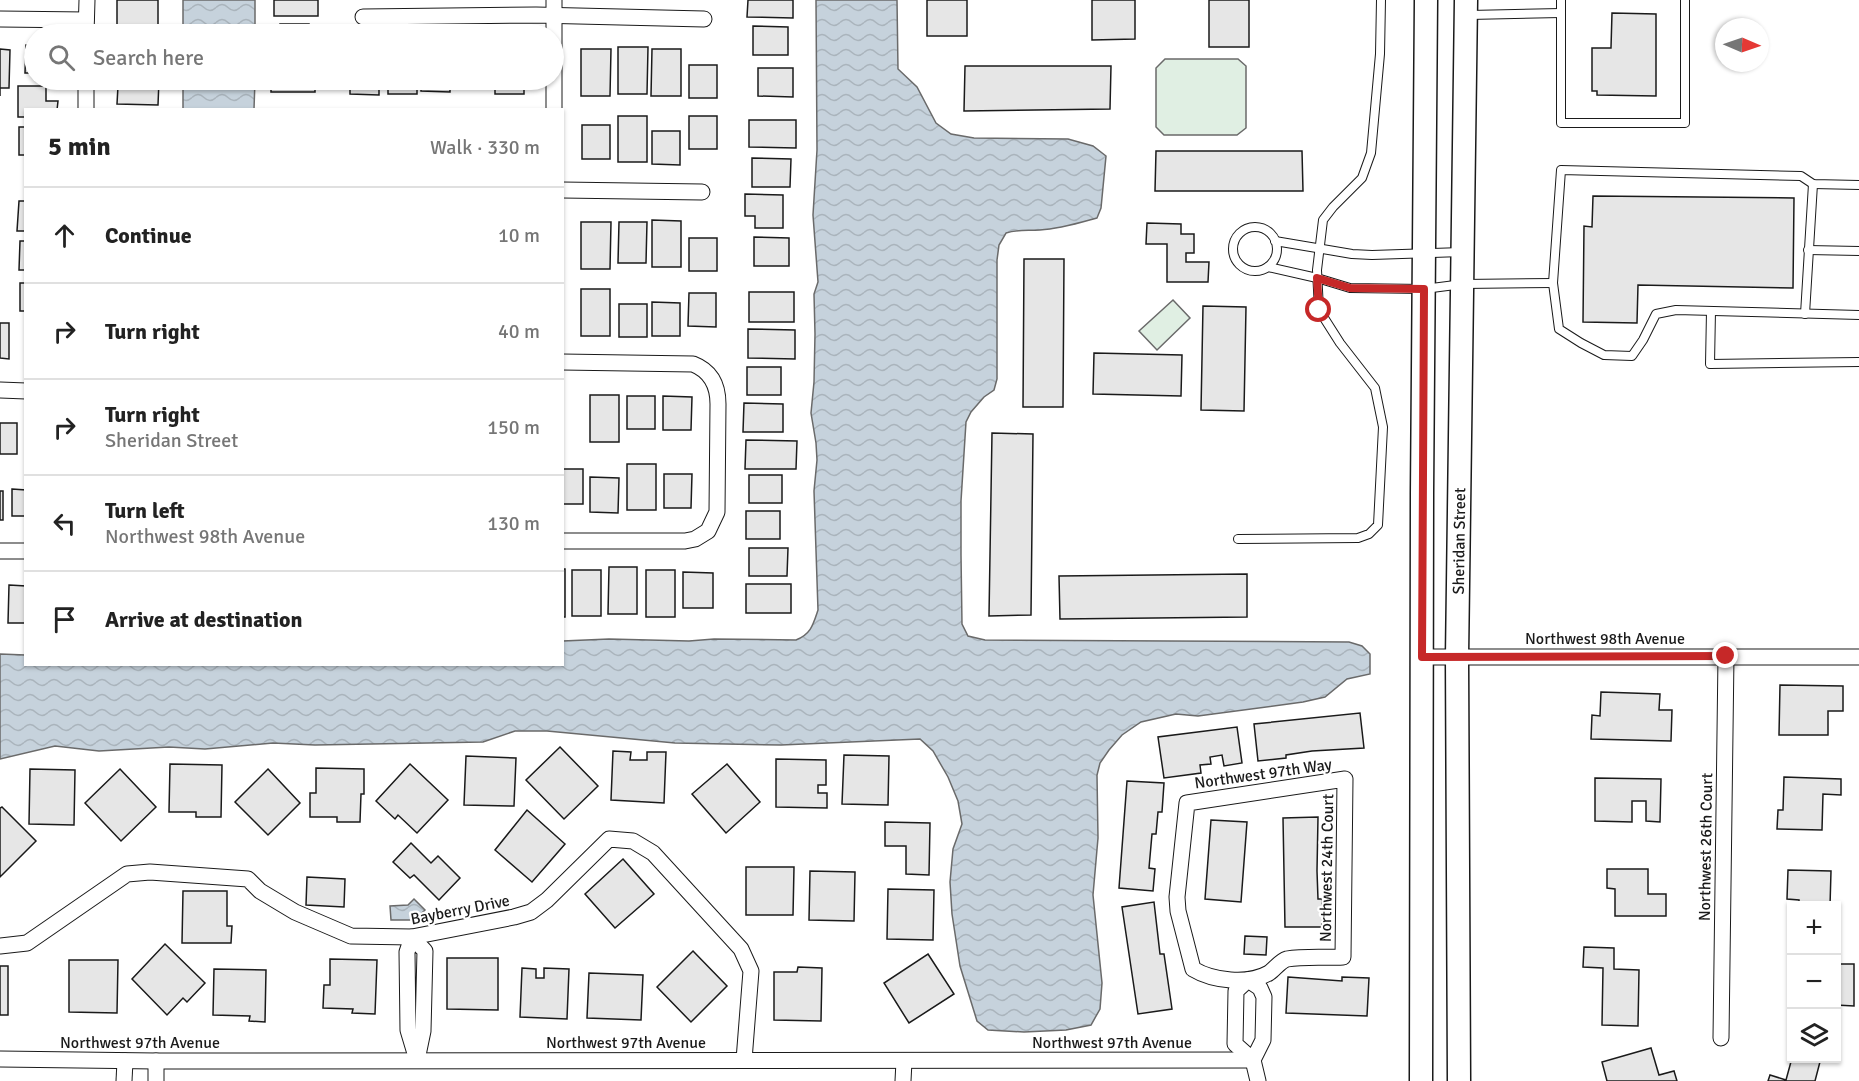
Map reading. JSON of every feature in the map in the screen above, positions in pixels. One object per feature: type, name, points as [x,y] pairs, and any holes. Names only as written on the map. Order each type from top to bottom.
[{"type":"main road","points":[[1421,1081],[1426,0]]},
{"type":"main road","name":"Sheridan Street","points":[[1459,1081],[1457,657],[1466,8]]},
{"type":"street","points":[[86,24],[87,0]]},
{"type":"street","points":[[554,8],[554,24]]},
{"type":"street","points":[[363,17],[554,8],[704,19]]},
{"type":"street","points":[[0,19],[54,24]]},
{"type":"street","points":[[86,90],[86,108]]},
{"type":"street","points":[[554,90],[554,108]]},
{"type":"street","points":[[564,190],[702,192]]},
{"type":"street","points":[[564,362],[686,363],[699,367],[709,375],[718,394],[718,505],[716,518],[708,531],[695,539],[685,541],[564,541]]},
{"type":"street","points":[[0,390],[24,391]]},
{"type":"street","points":[[0,551],[24,551]]},
{"type":"street","name":"Northwest 26th Court","points":[[1721,1038],[1726,656]]},
{"type":"street","name":"Northwest 98th Avenue","points":[[1422,657],[1859,657]]},
{"type":"street","name":"Northwest 97th Way","points":[[1248,980],[1219,977],[1193,969],[1178,911],[1177,897],[1187,803],[1345,779]]},
{"type":"street","name":"Northwest 24th Court","points":[[1248,980],[1268,973],[1285,959],[1343,957],[1345,779]]},
{"type":"street","name":"Bayberry Drive","points":[[0,946],[27,943],[127,874],[150,872],[248,879],[260,891],[298,914],[351,936],[412,937],[531,912],[547,900],[609,839],[633,841],[653,854],[741,949],[751,971],[744,1060]]},
{"type":"street","points":[[412,937],[425,951],[423,1030],[417,1060]]},
{"type":"street","points":[[1253,1060],[1263,1040],[1264,997],[1260,988],[1248,980],[1236,991],[1235,1044],[1253,1060],[1258,1081]]},
{"type":"street","name":"Northwest 97th Avenue","points":[[0,1059],[125,1061],[1253,1060]]},
{"type":"street","points":[[124,1081],[125,1061]]},
{"type":"street","points":[[156,1061],[156,1081]]},
{"type":"street","points":[[903,1081],[904,1061]]},
{"type":"lane","points":[[1238,539],[1358,538],[1369,534],[1378,525],[1383,427],[1375,388],[1319,310],[1317,278],[1323,220],[1362,178],[1371,153],[1380,54],[1381,0]]},
{"type":"lane","points":[[1561,0],[1561,123],[1685,123],[1686,0]]},
{"type":"lane","points":[[1466,8],[1561,13]]},
{"type":"lane","points":[[1859,186],[1813,184],[1801,176],[1561,170],[1553,283],[1559,329],[1604,355],[1632,356],[1656,314],[1676,310],[1859,315]]},
{"type":"lane","points":[[1805,314],[1813,184]]},
{"type":"lane","points":[[1258,228],[1266,231],[1275,241],[1277,251],[1268,267],[1259,271],[1245,269],[1236,260],[1234,243],[1244,231],[1258,228]]},
{"type":"lane","points":[[1275,241],[1372,255],[1463,252]]},
{"type":"lane","points":[[1808,250],[1859,251]]},
{"type":"lane","points":[[1268,267],[1350,288],[1424,289],[1463,284],[1553,283]]},
{"type":"lane","points":[[1711,311],[1710,364],[1859,362]]},
{"type":"green space","points":[[1165,59],[1238,59],[1246,66],[1246,128],[1237,135],[1164,135],[1156,127],[1156,68]]},
{"type":"green space","points":[[1173,300],[1190,318],[1157,350],[1139,331]]},
{"type":"water","points":[[183,0],[255,0],[255,24],[183,24]]},
{"type":"water","points":[[816,0],[897,0],[898,69],[917,87],[936,123],[951,134],[974,138],[1068,139],[1093,146],[1106,156],[1101,208],[1097,218],[1069,226],[1006,233],[999,245],[997,379],[994,390],[984,397],[966,422],[961,501],[961,555],[962,624],[968,636],[985,640],[1349,642],[1362,646],[1370,654],[1370,674],[1347,679],[1325,697],[1198,716],[1176,714],[1141,722],[1122,735],[1109,750],[1100,763],[1097,775],[1098,838],[1093,895],[1102,983],[1100,1009],[1091,1025],[1066,1030],[1024,1032],[988,1030],[977,1021],[960,966],[952,914],[950,882],[953,849],[962,824],[958,801],[933,751],[920,739],[781,745],[675,743],[547,731],[515,731],[483,742],[315,745],[273,743],[205,749],[169,747],[99,751],[55,746],[0,759],[0,654],[24,655],[24,666],[564,666],[564,641],[796,640],[805,635],[813,625],[818,610],[814,491],[817,460],[811,413],[814,382],[814,294],[818,282],[813,215],[817,150]]},
{"type":"water","points":[[183,90],[255,90],[254,108],[183,108]]},
{"type":"water","points":[[414,899],[425,910],[415,920],[391,920],[390,906],[408,905]]},
{"type":"building","points":[[117,0],[158,0],[158,24],[117,24]]},
{"type":"building","points":[[274,0],[318,0],[318,16],[274,16]]},
{"type":"building","points":[[748,0],[793,0],[793,18],[747,17]]},
{"type":"building","points":[[927,0],[967,0],[967,36],[927,36]]},
{"type":"building","points":[[1092,0],[1135,0],[1135,39],[1092,40]]},
{"type":"building","points":[[1209,0],[1249,0],[1249,47],[1209,47]]},
{"type":"building","points":[[1612,13],[1656,14],[1656,96],[1597,95],[1597,91],[1592,91],[1592,48],[1611,48]]},
{"type":"building","points":[[753,26],[788,27],[788,55],[753,55]]},
{"type":"building","points":[[618,47],[648,47],[647,94],[618,94]]},
{"type":"building","points":[[0,49],[10,50],[9,88],[0,88]]},
{"type":"building","points":[[581,49],[611,49],[610,96],[581,96]]},
{"type":"building","points":[[652,49],[681,49],[681,96],[651,96]]},
{"type":"building","points":[[689,65],[717,65],[717,98],[689,98]]},
{"type":"building","points":[[965,66],[1111,66],[1110,109],[964,111]]},
{"type":"building","points":[[758,68],[793,68],[793,97],[758,96]]},
{"type":"building","points":[[18,86],[24,86],[24,90],[46,90],[46,101],[58,101],[57,108],[24,108],[24,117],[18,117]]},
{"type":"building","points":[[118,90],[159,90],[158,105],[117,104]]},
{"type":"building","points":[[271,90],[315,90],[315,92],[271,92]]},
{"type":"building","points":[[350,90],[379,90],[379,95],[350,94]]},
{"type":"building","points":[[388,90],[417,90],[417,94],[388,94]]},
{"type":"building","points":[[450,90],[450,92],[421,91]]},
{"type":"building","points":[[495,90],[524,90],[524,94],[495,94]]},
{"type":"building","points":[[618,116],[647,116],[647,162],[618,162]]},
{"type":"building","points":[[689,116],[717,116],[717,149],[689,149]]},
{"type":"building","points":[[749,120],[796,120],[796,148],[749,147]]},
{"type":"building","points":[[582,125],[610,125],[610,159],[582,159]]},
{"type":"building","points":[[19,127],[24,127],[24,155],[19,155]]},
{"type":"building","points":[[652,131],[680,131],[680,165],[652,164]]},
{"type":"building","points":[[1156,151],[1302,151],[1303,191],[1155,191]]},
{"type":"building","points":[[752,158],[791,159],[790,187],[752,187]]},
{"type":"building","points":[[745,194],[783,195],[783,228],[755,228],[755,216],[745,216]]},
{"type":"building","points":[[1593,196],[1794,198],[1793,288],[1638,285],[1637,323],[1583,322],[1584,226],[1592,227]]},
{"type":"building","points":[[19,201],[24,201],[24,231],[17,231]]},
{"type":"building","points":[[652,220],[681,221],[681,267],[652,267]]},
{"type":"building","points":[[581,222],[611,222],[610,269],[581,269]]},
{"type":"building","points":[[619,222],[647,222],[646,263],[618,263]]},
{"type":"building","points":[[1147,223],[1181,224],[1181,234],[1194,234],[1194,253],[1186,253],[1186,262],[1209,262],[1208,282],[1167,282],[1167,244],[1146,244]]},
{"type":"building","points":[[754,237],[789,238],[789,266],[754,266]]},
{"type":"building","points":[[689,238],[717,238],[717,271],[689,271]]},
{"type":"building","points":[[20,241],[24,241],[24,270],[19,270]]},
{"type":"building","points":[[1024,259],[1064,259],[1063,407],[1023,407]]},
{"type":"building","points":[[20,283],[24,283],[24,311],[20,311]]},
{"type":"building","points":[[581,289],[610,289],[610,336],[581,336]]},
{"type":"building","points":[[749,292],[794,292],[794,322],[749,322]]},
{"type":"building","points":[[689,293],[716,293],[716,327],[688,326]]},
{"type":"building","points":[[652,302],[680,303],[680,336],[652,336]]},
{"type":"building","points":[[619,304],[647,304],[647,337],[619,337]]},
{"type":"building","points":[[1203,306],[1246,307],[1244,411],[1201,410]]},
{"type":"building","points":[[0,323],[9,323],[9,359],[0,358]]},
{"type":"building","points":[[748,329],[795,330],[795,359],[748,358]]},
{"type":"building","points":[[1094,353],[1182,355],[1181,396],[1093,394]]},
{"type":"building","points":[[747,367],[781,367],[781,395],[747,395]]},
{"type":"building","points":[[590,395],[619,395],[619,442],[590,442]]},
{"type":"building","points":[[627,396],[655,396],[655,429],[627,429]]},
{"type":"building","points":[[663,396],[692,397],[691,430],[663,430]]},
{"type":"building","points":[[744,403],[783,404],[783,432],[743,432]]},
{"type":"building","points":[[0,423],[17,423],[17,454],[0,454]]},
{"type":"building","points":[[992,433],[1033,434],[1031,615],[989,616]]},
{"type":"building","points":[[746,440],[797,441],[796,469],[745,469]]},
{"type":"building","points":[[627,464],[656,464],[656,510],[627,510]]},
{"type":"building","points":[[564,469],[583,469],[583,504],[564,504]]},
{"type":"building","points":[[664,474],[692,474],[691,508],[664,508]]},
{"type":"building","points":[[749,475],[782,475],[782,503],[749,503]]},
{"type":"building","points":[[590,477],[619,478],[618,513],[590,512]]},
{"type":"building","points":[[12,489],[24,490],[24,516],[12,516]]},
{"type":"building","points":[[0,491],[3,491],[3,520],[0,520]]},
{"type":"building","points":[[746,511],[780,511],[780,539],[746,539]]},
{"type":"building","points":[[749,548],[788,548],[787,576],[749,576]]},
{"type":"building","points":[[609,567],[637,567],[637,614],[608,614]]},
{"type":"building","points":[[564,569],[565,569],[564,617]]},
{"type":"building","points":[[572,570],[601,570],[601,616],[572,616]]},
{"type":"building","points":[[646,570],[675,570],[675,617],[646,617]]},
{"type":"building","points":[[683,572],[713,573],[713,608],[683,608]]},
{"type":"building","points":[[1247,574],[1247,617],[1060,619],[1059,576]]},
{"type":"building","points":[[746,584],[791,584],[791,613],[746,613]]},
{"type":"building","points":[[9,585],[24,586],[24,623],[8,623]]},
{"type":"building","points":[[1780,685],[1843,686],[1843,711],[1828,711],[1828,735],[1779,735]]},
{"type":"building","points":[[1601,692],[1660,694],[1659,710],[1672,710],[1671,741],[1591,739],[1592,715],[1600,716]]},
{"type":"building","points":[[1360,713],[1364,748],[1312,751],[1286,755],[1286,758],[1258,761],[1254,724]]},
{"type":"building","points":[[1237,727],[1242,763],[1224,766],[1222,755],[1210,757],[1211,764],[1200,765],[1201,773],[1164,778],[1158,737]]},
{"type":"building","points":[[560,747],[598,786],[564,819],[526,780]]},
{"type":"building","points":[[613,751],[631,752],[630,760],[647,760],[647,752],[666,752],[664,803],[611,800]]},
{"type":"building","points":[[844,755],[889,756],[888,805],[842,804]]},
{"type":"building","points":[[466,756],[516,758],[514,806],[464,805]]},
{"type":"building","points":[[776,759],[826,760],[826,785],[818,785],[818,793],[827,793],[827,808],[776,807]]},
{"type":"building","points":[[170,764],[222,765],[221,817],[196,817],[196,812],[169,812]]},
{"type":"building","points":[[410,764],[448,800],[417,833],[398,815],[395,819],[376,801]]},
{"type":"building","points":[[727,764],[760,802],[726,833],[692,794]]},
{"type":"building","points":[[316,768],[364,769],[364,794],[361,794],[360,822],[337,822],[337,817],[310,817],[310,793],[316,793]]},
{"type":"building","points":[[30,769],[75,770],[74,825],[29,824]]},
{"type":"building","points":[[120,769],[156,807],[121,841],[85,803]]},
{"type":"building","points":[[268,769],[300,803],[268,835],[235,802]]},
{"type":"building","points":[[1784,777],[1841,779],[1841,795],[1823,794],[1822,830],[1777,829],[1778,810],[1783,810]]},
{"type":"building","points":[[1595,778],[1661,779],[1660,822],[1646,821],[1646,801],[1632,801],[1632,822],[1595,821]]},
{"type":"building","points":[[1127,781],[1164,783],[1162,812],[1158,812],[1156,834],[1152,834],[1149,868],[1155,869],[1153,891],[1119,888]]},
{"type":"building","points":[[2,807],[36,841],[0,877],[0,808]]},
{"type":"building","points":[[527,810],[565,844],[532,882],[495,850]]},
{"type":"building","points":[[1318,817],[1318,899],[1322,899],[1322,927],[1285,927],[1283,818]]},
{"type":"building","points":[[1211,820],[1247,822],[1241,902],[1205,899]]},
{"type":"building","points":[[885,822],[930,823],[929,875],[906,874],[906,846],[885,846]]},
{"type":"building","points":[[411,843],[431,863],[438,856],[460,878],[439,900],[414,875],[410,878],[393,862]]},
{"type":"building","points":[[623,859],[654,894],[615,928],[585,894]]},
{"type":"building","points":[[746,867],[794,867],[793,915],[746,915]]},
{"type":"building","points":[[1607,869],[1648,869],[1648,894],[1666,894],[1666,916],[1615,916],[1615,889],[1607,888]]},
{"type":"building","points":[[1788,870],[1831,871],[1830,901],[1787,899]]},
{"type":"building","points":[[810,871],[855,872],[854,921],[809,920]]},
{"type":"building","points":[[307,877],[345,879],[344,907],[306,905]]},
{"type":"building","points":[[888,889],[934,890],[933,940],[887,939]]},
{"type":"building","points":[[183,891],[227,891],[227,926],[232,926],[231,943],[182,943]]},
{"type":"building","points":[[1154,902],[1160,954],[1164,954],[1172,1009],[1138,1014],[1122,907]]},
{"type":"building","points":[[1245,936],[1267,937],[1266,955],[1244,954]]},
{"type":"building","points":[[165,944],[205,983],[187,1002],[183,998],[167,1015],[132,979]]},
{"type":"building","points":[[1584,947],[1614,948],[1614,969],[1639,970],[1638,1026],[1602,1025],[1603,968],[1583,967]]},
{"type":"building","points":[[693,951],[727,986],[691,1022],[657,987]]},
{"type":"building","points":[[928,954],[954,994],[909,1023],[884,983]]},
{"type":"building","points":[[447,958],[498,958],[498,1010],[447,1009]]},
{"type":"building","points":[[330,959],[377,960],[375,1014],[352,1013],[353,1009],[323,1008],[324,985],[330,985]]},
{"type":"building","points":[[69,960],[118,960],[117,1013],[69,1012]]},
{"type":"building","points":[[1841,964],[1854,964],[1854,1006],[1841,1005]]},
{"type":"building","points":[[0,966],[8,966],[8,1015],[0,1015]]},
{"type":"building","points":[[798,967],[822,968],[821,1021],[774,1020],[774,972],[797,972]]},
{"type":"building","points":[[522,968],[536,969],[536,978],[544,978],[544,968],[569,969],[567,1019],[520,1017]]},
{"type":"building","points":[[214,969],[266,970],[265,1022],[249,1021],[250,1016],[213,1015]]},
{"type":"building","points":[[589,973],[643,975],[641,1020],[587,1018]]},
{"type":"building","points":[[1288,977],[1342,981],[1342,977],[1369,978],[1367,1016],[1286,1013]]},
{"type":"building","points":[[1651,1048],[1659,1075],[1674,1071],[1677,1081],[1607,1081],[1602,1062]]},
{"type":"building","points":[[1791,1063],[1820,1063],[1815,1081],[1768,1081],[1770,1075],[1786,1080]]},
{"type":"route","points":[[1319,310],[1317,278],[1350,288],[1424,289],[1422,657],[1726,656]]}]
